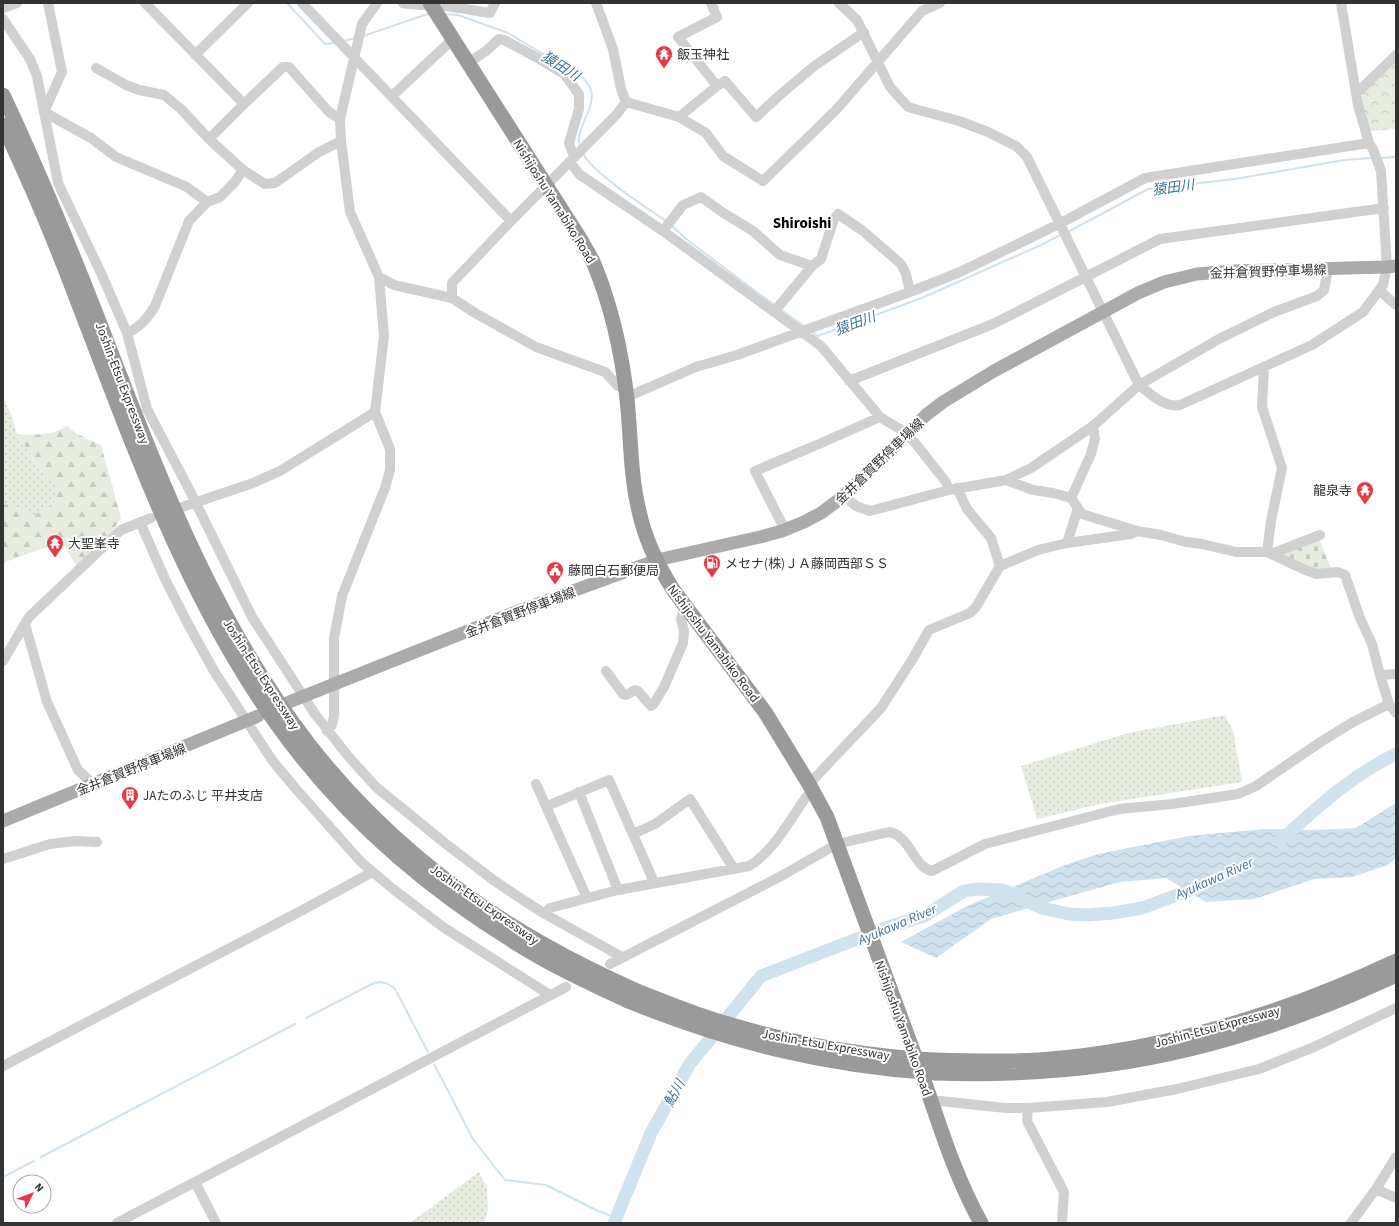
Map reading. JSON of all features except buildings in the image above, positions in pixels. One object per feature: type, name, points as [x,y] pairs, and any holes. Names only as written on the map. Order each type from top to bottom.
[{"type":"highway","name":"Nishijoshu Yamabiko Road","points":[[430,4],[579,237],[594,263],[608,303],[617,340],[626,393],[634,488],[639,511],[651,549],[664,576],[765,712],[827,817],[956,1172],[981,1223]]},
{"type":"highway","name":"Joshin-Etsu Expressway","points":[[3,95],[67,241],[148,447],[208,584],[228,622],[287,716],[309,745],[355,798],[403,844],[455,887],[485,908],[544,945],[632,995]]},
{"type":"highway","name":"Joshin-Etsu Expressway","points":[[3,125],[54,241],[136,453],[179,552],[215,624],[255,692],[276,724],[298,752],[343,804],[393,853],[431,884],[478,918],[538,956],[570,973],[632,995],[743,1028],[801,1042],[934,1066],[991,1074],[1038,1072],[1113,1064],[1161,1056],[1272,1026],[1310,1012],[1396,975]]},
{"type":"highway","name":"Joshin-Etsu Expressway","points":[[934,1066],[1081,1056],[1154,1044],[1200,1034],[1269,1013],[1343,985],[1396,961]]},
{"type":"main road","name":"金井倉賀野停車場線","points":[[289,702],[508,615],[657,560],[760,537],[785,530],[804,522],[821,513],[844,496],[926,415],[943,402],[994,371],[1103,312],[1164,282],[1197,274],[1233,271],[1392,266]]},
{"type":"main road","name":"金井倉賀野停車場線","points":[[3,821],[252,719]]},
{"type":"street","points":[[3,8],[17,3]]},
{"type":"street","points":[[44,112],[62,72],[48,3]]},
{"type":"street","points":[[145,3],[244,104]]},
{"type":"street","points":[[195,55],[248,3]]},
{"type":"street","points":[[302,3],[511,221]]},
{"type":"street","points":[[327,731],[332,725],[334,716],[334,638],[342,596],[385,488],[390,470],[390,449],[375,412],[384,336],[379,277],[350,212],[341,141],[340,119],[362,24],[377,3]]},
{"type":"street","points":[[403,3],[417,6],[430,4],[490,13],[494,3]]},
{"type":"street","points":[[596,3],[613,49],[621,89],[626,102]]},
{"type":"street","points":[[711,3],[717,17],[678,37],[716,86]]},
{"type":"street","points":[[839,3],[857,20],[890,87],[908,107],[959,121],[988,132],[1016,146],[1027,157],[1085,278],[1139,385],[1166,405],[1173,406],[1180,405],[1312,345],[1363,312],[1383,285],[1392,266],[1384,208],[1381,171],[1373,149],[1369,143],[1356,94],[1341,3]]},
{"type":"street","points":[[626,102],[679,116],[706,133],[723,156],[763,181],[836,110],[878,63],[922,7],[940,3]]},
{"type":"street","points":[[3,19],[30,59],[37,76],[58,183],[102,273],[127,333],[147,410],[252,617],[327,731],[362,772],[395,803],[492,879],[545,914],[622,957]]},
{"type":"street","points":[[679,116],[716,86],[725,81],[756,117],[813,67],[864,32]]},
{"type":"street","points":[[392,96],[453,39]]},
{"type":"street","points":[[468,63],[486,51],[499,39],[504,40],[536,57],[564,74],[579,94],[579,109],[569,143],[572,159],[579,174],[664,230],[775,310],[821,346],[880,417],[908,434],[953,489],[991,538],[1000,566]]},
{"type":"street","points":[[1356,94],[1396,55]]},
{"type":"street","points":[[210,139],[283,67],[289,66],[329,112],[340,119]]},
{"type":"street","points":[[96,68],[126,85],[164,96],[181,109],[243,170],[265,184],[275,183],[319,152],[341,141]]},
{"type":"street","points":[[452,298],[452,282],[617,114],[626,102]]},
{"type":"street","points":[[44,112],[91,138],[116,157],[187,187],[207,202]]},
{"type":"street","points":[[379,277],[394,285],[452,298],[475,313],[536,347],[605,372],[626,393],[696,367],[731,357],[910,292],[960,272],[1059,224],[1145,178],[1369,143]]},
{"type":"street","points":[[127,333],[136,329],[150,316],[189,221],[207,202],[220,197],[234,183],[243,170]]},
{"type":"street","points":[[664,230],[683,205],[701,197],[753,231],[780,255],[812,266]]},
{"type":"street","points":[[849,381],[993,324],[1160,239],[1384,208]]},
{"type":"street","points":[[775,310],[812,266],[821,259],[834,219],[838,214],[863,231],[901,264],[906,274],[910,292]]},
{"type":"street","points":[[844,496],[856,506],[870,512],[953,489],[1006,480],[1031,468],[1093,426],[1139,385],[1219,339],[1267,315],[1317,296],[1324,290],[1328,269]]},
{"type":"street","points":[[1379,290],[1396,305]]},
{"type":"street","points":[[1264,368],[1262,407],[1282,468],[1271,521],[1269,553]]},
{"type":"street","points":[[182,507],[253,483],[280,471],[375,412]]},
{"type":"street","points":[[785,530],[754,471],[880,417]]},
{"type":"street","points":[[1071,498],[1091,454],[1095,439],[1093,426]]},
{"type":"street","points":[[1006,480],[1033,490],[1071,498],[1082,514],[1137,531],[1236,552],[1269,553],[1320,535]]},
{"type":"street","points":[[1067,543],[1078,508]]},
{"type":"street","points":[[3,661],[29,617],[122,530],[151,518]]},
{"type":"street","points":[[140,522],[165,579],[214,671],[252,719],[272,760],[296,789],[371,871],[443,927],[550,995]]},
{"type":"street","points":[[545,914],[550,908],[618,890],[654,882],[750,866],[757,862],[769,850],[811,788],[880,708],[912,660],[929,630],[970,613],[976,607],[1000,566],[1038,550],[1067,543],[1131,534],[1137,531]]},
{"type":"street","points":[[1269,553],[1316,574],[1338,572],[1344,575],[1360,618],[1372,644],[1389,704],[1396,713]]},
{"type":"street","points":[[606,671],[623,694],[626,695],[635,690],[638,691],[651,706],[653,705],[664,687],[683,643],[684,631],[681,619],[686,607]]},
{"type":"street","points":[[25,624],[47,702],[78,770],[93,784]]},
{"type":"street","points":[[1380,675],[1396,674]]},
{"type":"street","points":[[610,964],[782,875],[837,844],[889,832],[897,833],[926,870],[932,871],[985,844],[1119,809],[1172,804],[1238,794],[1256,786],[1322,741],[1353,722],[1389,704]]},
{"type":"street","points":[[547,806],[609,780],[654,882]]},
{"type":"street","points":[[536,784],[587,898]]},
{"type":"street","points":[[579,792],[618,890]]},
{"type":"street","points":[[633,834],[655,824],[690,799],[734,869]]},
{"type":"street","points":[[3,858],[50,844],[75,841],[97,842]]},
{"type":"street","points":[[3,1066],[299,912],[367,875],[371,871]]},
{"type":"street","points":[[117,1223],[566,987]]},
{"type":"street","points":[[931,1102],[944,1101],[1006,1108],[1028,1108],[1107,1102],[1177,1089],[1259,1069],[1314,1047],[1396,1008]]},
{"type":"street","points":[[1028,1108],[1027,1121],[1064,1192],[1062,1223]]},
{"type":"street","points":[[1351,1223],[1376,1189],[1396,1157]]},
{"type":"street","points":[[195,1182],[216,1223]]},
{"type":"street","points":[[1376,1189],[1396,1198]]},
{"type":"green space","points":[[1396,60],[1396,129],[1369,131],[1361,100],[1365,89]]},
{"type":"green space","points":[[3,397],[12,417],[17,434],[48,481],[55,478],[58,487],[53,505],[33,516],[15,506],[3,505]]},
{"type":"green space","points":[[67,426],[77,434],[101,445],[121,518],[114,529],[77,567],[62,542],[3,563],[3,505],[15,506],[33,516],[53,505],[58,487],[55,479],[48,481],[17,434],[36,435],[49,433],[55,432]]},
{"type":"green space","points":[[1319,539],[1331,568],[1315,570],[1280,554]]},
{"type":"green space","points":[[1225,715],[1233,731],[1242,782],[1105,803],[1037,819],[1021,766],[1128,733]]},
{"type":"green space","points":[[479,1172],[487,1188],[488,1211],[484,1223],[410,1223]]},
{"type":"water","points":[[1396,803],[1396,858],[1388,865],[1352,877],[1314,879],[1254,899],[1206,902],[1166,878],[1120,882],[991,919],[936,958],[901,942],[967,906],[1065,865],[1098,854],[1189,836],[1265,829],[1314,830],[1356,828]]},
{"type":"waterway","name":"猿田川","points":[[287,3],[325,44],[335,43]]},
{"type":"waterway","name":"猿田川","points":[[363,36],[428,14]]},
{"type":"waterway","name":"猿田川","points":[[444,14],[458,15],[508,33],[582,77],[590,87],[592,94],[589,110],[580,133],[580,146]]},
{"type":"waterway","name":"猿田川","points":[[344,41],[355,38]]},
{"type":"waterway","name":"猿田川","points":[[583,153],[588,161],[597,170],[633,199],[666,221]]},
{"type":"waterway","name":"猿田川","points":[[1381,158],[1396,157]]},
{"type":"waterway","name":"猿田川","points":[[1068,232],[1148,189],[1235,179],[1344,160],[1372,158]]},
{"type":"waterway","name":"猿田川","points":[[671,225],[686,239],[775,305]]},
{"type":"waterway","name":"猿田川","points":[[811,331],[818,336],[922,298],[1062,234]]},
{"type":"waterway","name":"猿田川","points":[[780,309],[804,326]]},
{"type":"waterway","name":"Ayukawa River","points":[[1280,841],[1349,782],[1396,754]]},
{"type":"waterway","name":"Ayukawa River","points":[[614,1223],[651,1133],[689,1065],[761,976],[888,927],[924,916],[964,891],[979,889],[1003,890],[1042,908],[1069,914],[1088,915],[1113,913],[1142,908],[1204,885]]},
{"type":"waterway","points":[[306,1018],[374,983],[385,983],[395,989],[428,1052]]},
{"type":"waterway","points":[[41,1157],[295,1024]]},
{"type":"waterway","points":[[434,1064],[473,1139],[505,1180],[546,1185],[598,1211],[617,1218]]},
{"type":"waterway","points":[[3,1177],[34,1161]]},
{"type":"place","name":"飯玉神社","points":[[664,69]]},
{"type":"place","name":"龍泉寺","points":[[1365,505]]},
{"type":"place","name":"大聖峯寺","points":[[55,558]]},
{"type":"place","name":"メセナ(株)ＪＡ藤岡西部ＳＳ","points":[[712,578]]},
{"type":"place","name":"藤岡白石郵便局","points":[[555,585]]},
{"type":"place","name":"JAたのふじ 平井支店","points":[[130,810]]},
{"type":"district","name":"Shiroishi","points":[[802,223]]},
{"type":"water label","name":"鮎川","points":[[674,1093]]}]
